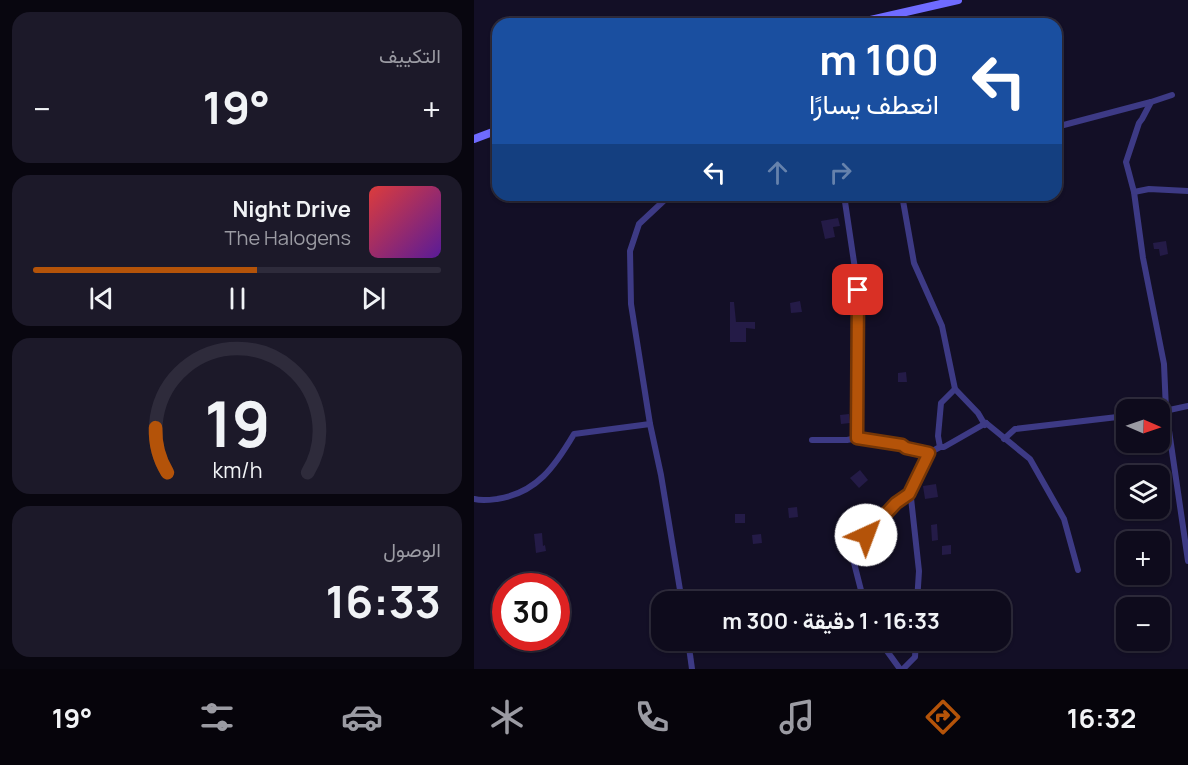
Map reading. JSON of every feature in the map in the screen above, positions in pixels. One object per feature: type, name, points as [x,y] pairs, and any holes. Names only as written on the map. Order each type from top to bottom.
[{"type":"main road","points":[[891,18],[958,0]]},
{"type":"main road","points":[[474,139],[492,132]]},
{"type":"street","points":[[1062,125],[1172,95]]},
{"type":"street","points":[[1151,102],[1139,123],[1126,162],[1134,192],[1143,258],[1164,364],[1163,399]]},
{"type":"street","points":[[1134,192],[1149,189],[1188,190]]},
{"type":"street","points":[[664,201],[639,224],[630,251],[631,304],[680,591]]},
{"type":"street","points":[[845,201],[858,290],[857,438]]},
{"type":"street","points":[[903,201],[914,263],[942,326],[955,389],[985,423],[1030,459],[1060,511],[1078,570]]},
{"type":"street","points":[[940,447],[938,436],[941,403],[955,389]]},
{"type":"street","points":[[1170,410],[1188,406]]},
{"type":"street","points":[[1004,439],[1015,429],[1116,417]]},
{"type":"street","points":[[861,591],[850,551],[896,503],[909,494],[929,453],[985,423]]},
{"type":"street","points":[[474,499],[481,501],[514,496],[533,486],[558,461],[574,434],[650,424]]},
{"type":"street","points":[[812,440],[857,438],[902,445],[929,453]]},
{"type":"street","points":[[1170,453],[1188,561]]},
{"type":"street","points":[[909,494],[918,571],[917,591]]},
{"type":"street","points":[[690,651],[692,669]]},
{"type":"street","points":[[888,651],[902,669],[915,657],[915,651]]},
{"type":"building","points":[[838,218],[840,226],[833,227],[835,237],[825,239],[821,221]]},
{"type":"building","points":[[1166,241],[1168,254],[1160,256],[1159,249],[1154,249],[1153,243]]},
{"type":"building","points":[[800,301],[802,312],[791,313],[790,303]]},
{"type":"building","points":[[730,302],[734,302],[736,322],[755,322],[755,329],[746,328],[746,342],[730,342]]},
{"type":"building","points":[[906,372],[907,382],[898,382],[898,373]]},
{"type":"building","points":[[849,414],[850,423],[841,424],[840,415]]},
{"type":"building","points":[[860,470],[868,480],[859,488],[850,478]]},
{"type":"building","points":[[936,484],[938,497],[925,499],[923,486]]},
{"type":"building","points":[[797,507],[798,517],[789,518],[788,508]]},
{"type":"building","points":[[735,514],[745,514],[745,523],[735,523]]},
{"type":"building","points":[[937,524],[938,540],[932,541],[931,525]]},
{"type":"building","points":[[542,533],[543,546],[545,545],[546,551],[536,553],[534,534]]},
{"type":"building","points":[[761,534],[762,543],[753,544],[752,535]]},
{"type":"building","points":[[951,545],[951,554],[942,555],[942,546]]},
{"type":"route","points":[[858,290],[857,438],[902,445],[929,453],[909,494],[896,503],[866,535]]}]
